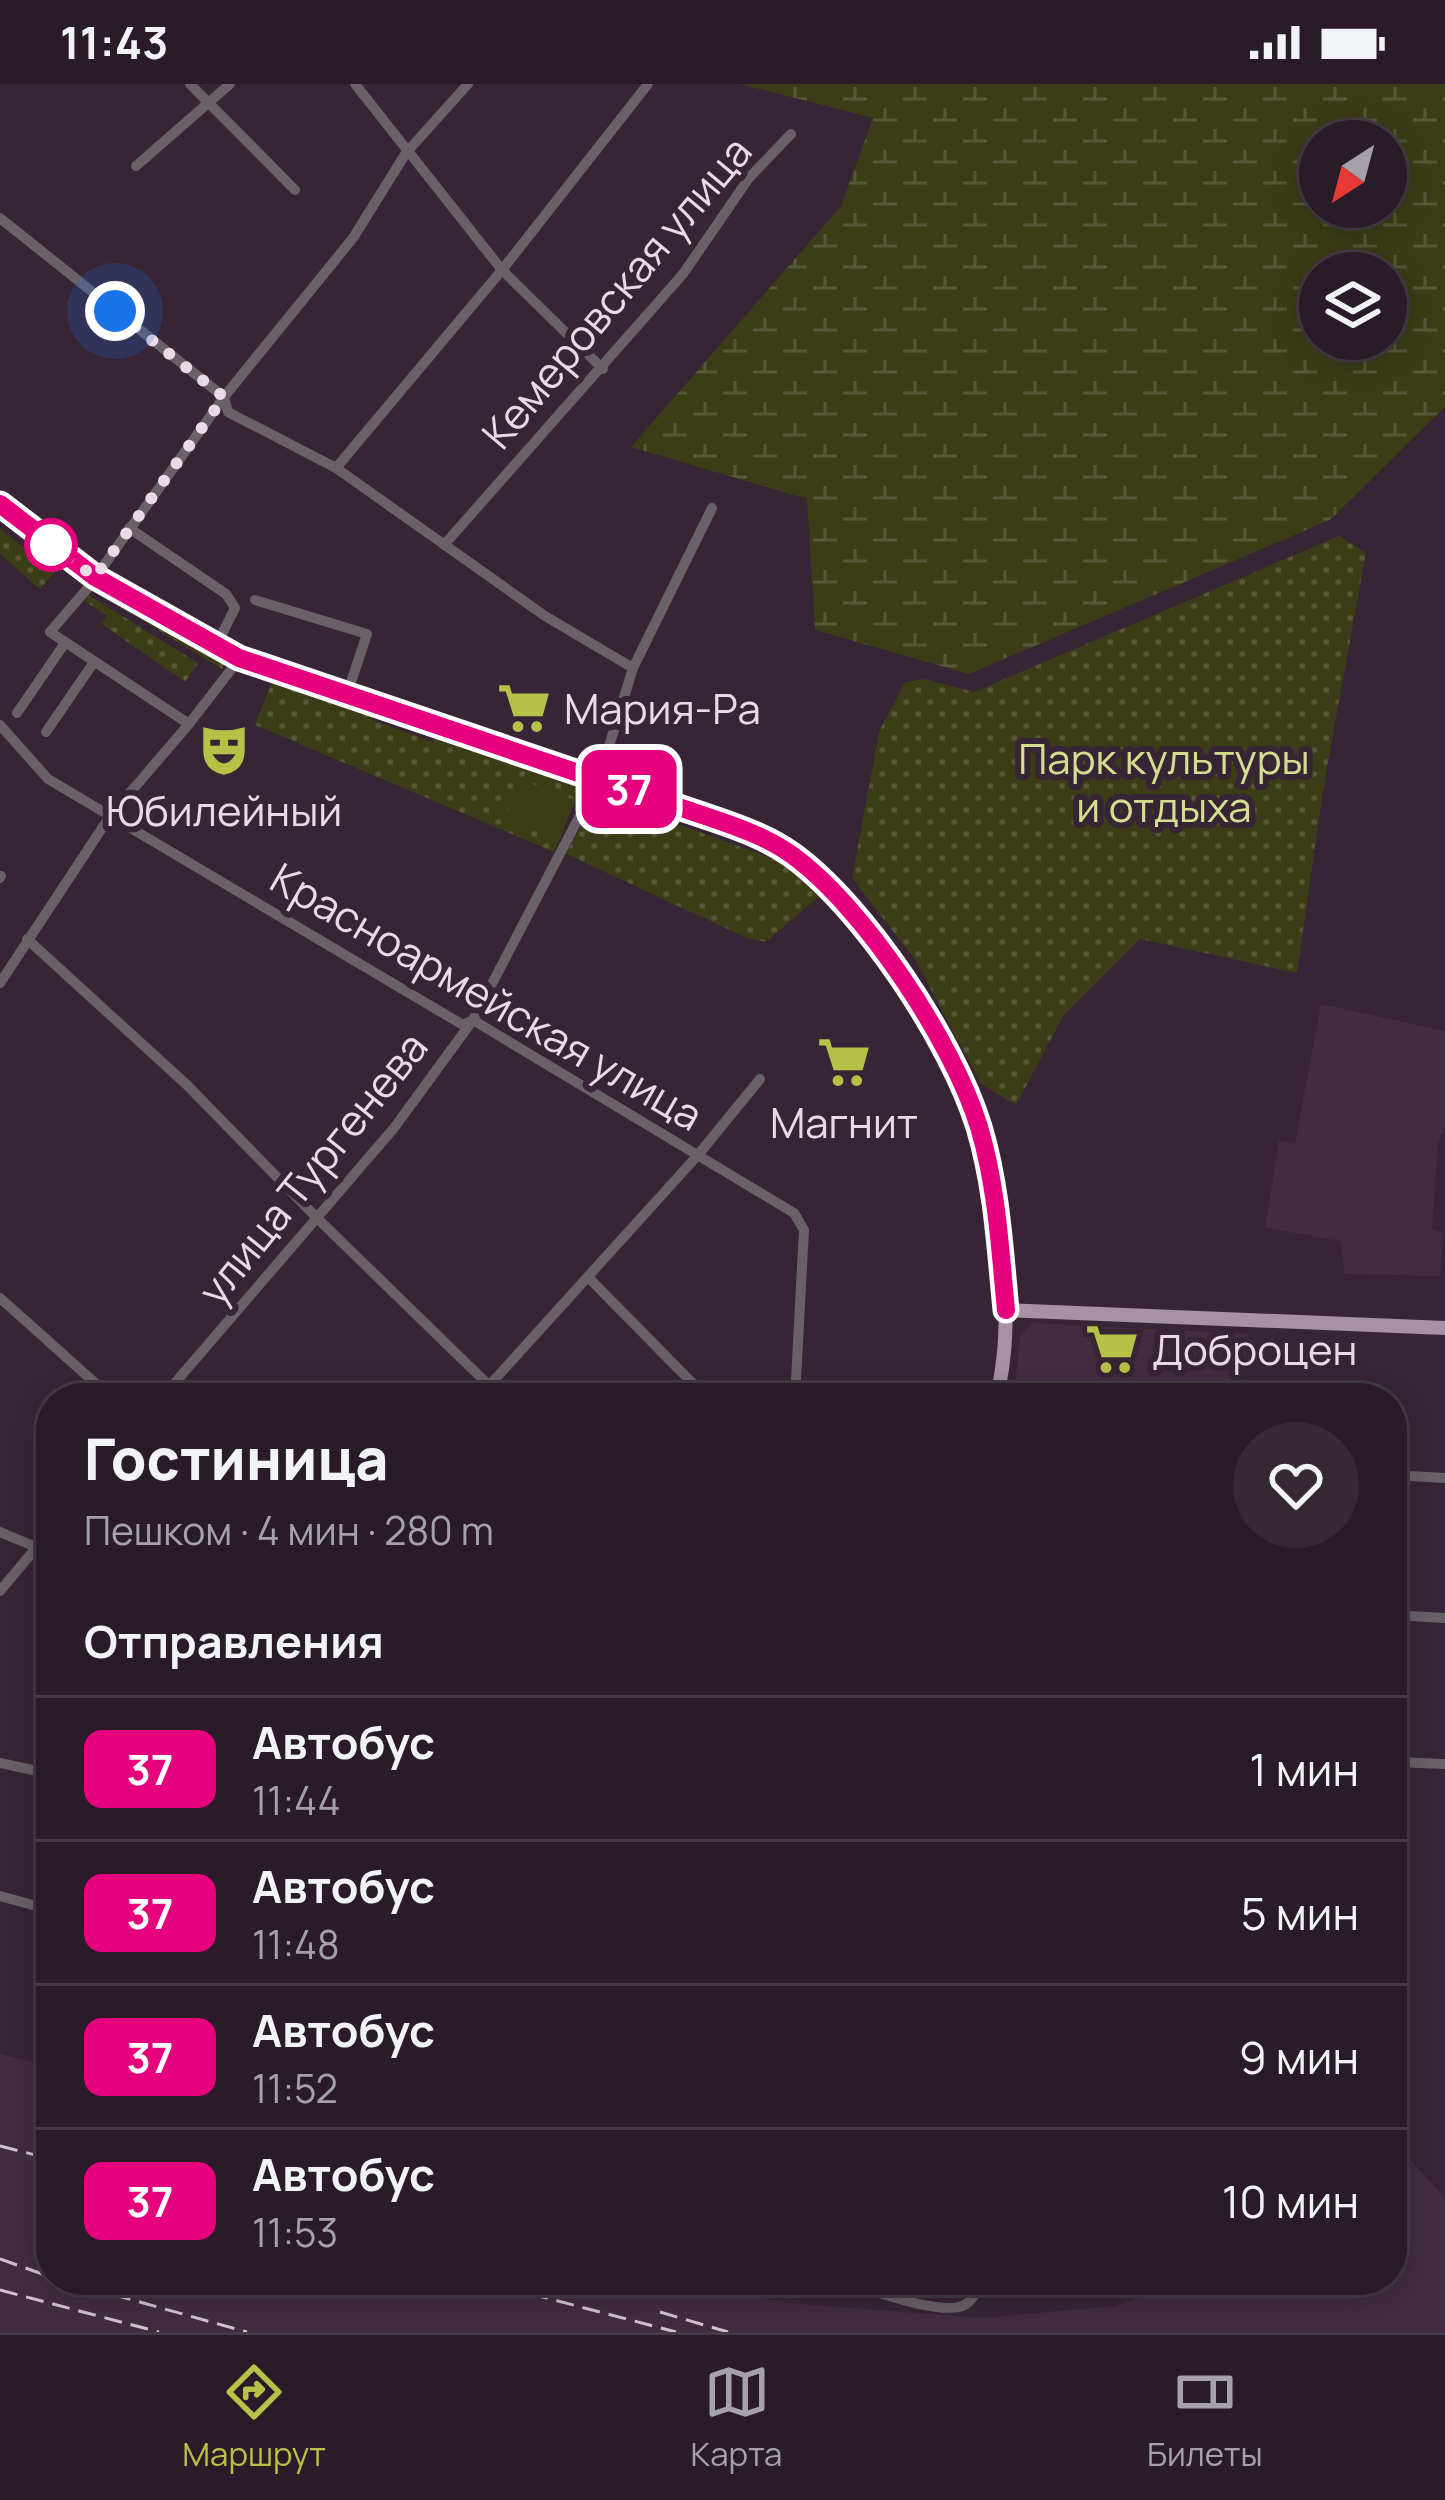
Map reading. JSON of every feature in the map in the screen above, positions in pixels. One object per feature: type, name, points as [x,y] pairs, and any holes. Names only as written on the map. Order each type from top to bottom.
[{"type":"main road","points":[[0,504],[95,577],[239,658],[751,832],[788,852],[845,903],[941,1045],[978,1125],[995,1195],[1006,1310],[998,1383]]},
{"type":"main road","points":[[1006,1310],[1445,1328]]},
{"type":"street","points":[[190,84],[295,190]]},
{"type":"street","points":[[136,166],[230,84]]},
{"type":"street","points":[[355,84],[502,270],[603,369]]},
{"type":"street","points":[[189,724],[50,632],[224,397],[353,238],[406,153],[468,84]]},
{"type":"street","points":[[336,468],[502,270],[648,84]]},
{"type":"street","name":"Кемеровская улица","points":[[445,545],[683,274],[748,178],[791,134]]},
{"type":"street","points":[[0,218],[224,397],[228,412],[336,468],[545,616],[633,668]]},
{"type":"street","name":"улица Тургенева","points":[[175,1383],[394,1128],[473,1020],[599,779],[633,668],[712,508]]},
{"type":"street","points":[[129,528],[226,594],[235,608],[216,646]]},
{"type":"street","points":[[255,600],[367,634],[346,694]]},
{"type":"street","points":[[17,713],[65,643]]},
{"type":"street","points":[[0,983],[110,816],[239,658]]},
{"type":"street","points":[[46,732],[94,662]]},
{"type":"street","name":"Красноармейская улица","points":[[0,724],[48,779],[463,1025],[473,1020],[794,1213],[804,1230],[796,1383]]},
{"type":"street","points":[[27,939],[188,1084],[318,1220],[488,1383]]},
{"type":"street","points":[[492,1383],[590,1278],[760,1079]]},
{"type":"street","points":[[590,1278],[692,1383]]},
{"type":"street","points":[[0,1298],[95,1383]]},
{"type":"street","points":[[1407,1476],[1445,1478]]},
{"type":"street","points":[[0,1532],[36,1547]]},
{"type":"street","points":[[0,1591],[36,1548]]},
{"type":"street","points":[[1407,1616],[1445,1618]]},
{"type":"street","points":[[0,1763],[36,1771]]},
{"type":"street","points":[[1407,1767],[1445,1764]]},
{"type":"street","points":[[0,1896],[36,1906]]},
{"type":"street","points":[[890,2295],[955,2309],[974,2295]]},
{"type":"shaded area","points":[[1321,1004],[1445,1031],[1445,1128],[1438,1141],[1432,1230],[1443,1233],[1440,1276],[1345,1274],[1340,1241],[1265,1228],[1279,1141],[1295,1144]]},
{"type":"shaded area","points":[[1032,1323],[1249,1334],[1243,1383],[1015,1383],[1020,1337]]},
{"type":"shaded area","points":[[0,2054],[36,2063],[36,2295],[754,2295],[788,2303],[984,2318],[1114,2306],[1146,2295],[1407,2295],[1407,2157],[1445,2197],[1445,2332],[0,2332]]},
{"type":"green space","points":[[740,84],[1445,84],[1445,407],[1330,520],[969,674],[815,630],[807,499],[631,447],[841,206],[873,118]]},
{"type":"green space","points":[[0,529],[55,572],[40,589],[0,554]]},
{"type":"green space","name":"Парк культуры и отдыха","points":[[1339,536],[1366,553],[1323,790],[1297,973],[1140,939],[1063,1016],[1016,1105],[981,1084],[916,961],[852,878],[879,732],[905,682],[924,679],[974,692]]},
{"type":"green space","points":[[99,584],[172,633],[225,660],[222,669],[94,591]]},
{"type":"green space","points":[[87,594],[198,663],[185,682],[102,624],[107,616],[83,600]]},
{"type":"green space","points":[[272,682],[373,714],[372,720],[433,742],[435,738],[411,730],[413,725],[591,785],[585,798],[576,796],[554,852],[255,725]]},
{"type":"green space","points":[[520,779],[575,800],[560,839],[505,818]]},
{"type":"green space","points":[[598,795],[776,860],[822,894],[766,942],[747,938],[566,854]]},
{"type":"railway","points":[[0,2146],[36,2155]]},
{"type":"railway","points":[[0,2259],[36,2272]]},
{"type":"railway","points":[[0,2290],[159,2332]]},
{"type":"railway","points":[[115,2295],[247,2332]]},
{"type":"railway","points":[[535,2295],[676,2332]]},
{"type":"railway","points":[[660,2312],[728,2332]]},
{"type":"bus line","name":"37","points":[[0,504],[95,577],[239,658],[751,832],[820,877],[845,903],[902,983],[951,1063],[978,1125],[995,1195],[1006,1310]]},
{"type":"place","name":"Мария-Ра","points":[[524,708]]},
{"type":"place","name":"Юбилейный","points":[[224,750]]},
{"type":"place","name":"Магнит","points":[[844,1062]]},
{"type":"place","name":"Доброцен","points":[[1112,1349]]},
{"type":"route","points":[[51,545],[95,577],[224,397],[115,311]]}]
